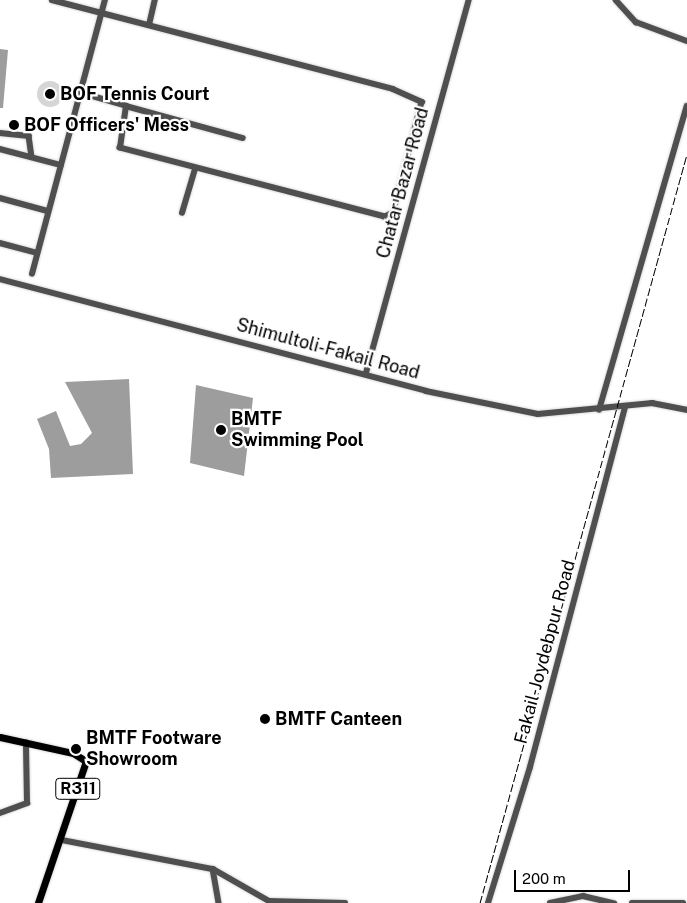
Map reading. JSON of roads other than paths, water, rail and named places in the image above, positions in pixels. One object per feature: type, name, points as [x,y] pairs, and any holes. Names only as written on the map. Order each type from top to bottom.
[{"type":"main road","name":"R311","points":[[0,737],[73,753],[86,761],[62,840],[38,903]]},
{"type":"street","points":[[52,0],[393,89],[422,102],[393,213],[386,218],[195,169],[118,147],[126,106]]},
{"type":"street","points":[[32,274],[105,0]]},
{"type":"street","points":[[149,25],[156,0]]},
{"type":"street","name":"Chatar Bazar Road","points":[[366,373],[469,0]]},
{"type":"street","points":[[616,0],[636,22],[687,41]]},
{"type":"street","points":[[80,93],[242,138]]},
{"type":"street","points":[[599,410],[687,106]]},
{"type":"street","points":[[0,133],[30,136],[32,157]]},
{"type":"street","points":[[0,149],[60,165]]},
{"type":"street","points":[[182,213],[195,169]]},
{"type":"street","points":[[0,198],[48,211]]},
{"type":"street","points":[[0,243],[37,253]]},
{"type":"street","name":"Shimultoli-Fakail Road","points":[[0,279],[366,373],[542,415],[625,408],[652,403],[687,410]]},
{"type":"street","name":"Fakail-Joydebpur Road","points":[[488,903],[530,767],[625,408]]},
{"type":"street","points":[[0,813],[27,803],[26,743]]},
{"type":"street","points":[[62,840],[213,869],[269,901],[301,898],[345,903]]},
{"type":"street","points":[[213,869],[219,903]]},
{"type":"street","points":[[550,903],[583,896],[614,903]]},
{"type":"street","points":[[632,903],[683,903]]},
{"type":"railway","points":[[480,903],[687,154]]},
{"type":"place","name":"BOF Tennis Court","points":[[50,94]]},
{"type":"place","name":"BOF Officers' Mess","points":[[14,125]]},
{"type":"place","name":"BMTF Swimming Pool","points":[[221,430]]},
{"type":"place","name":"BMTF Canteen","points":[[265,719]]},
{"type":"place","name":"BMTF Footware Showroom","points":[[76,749]]}]
